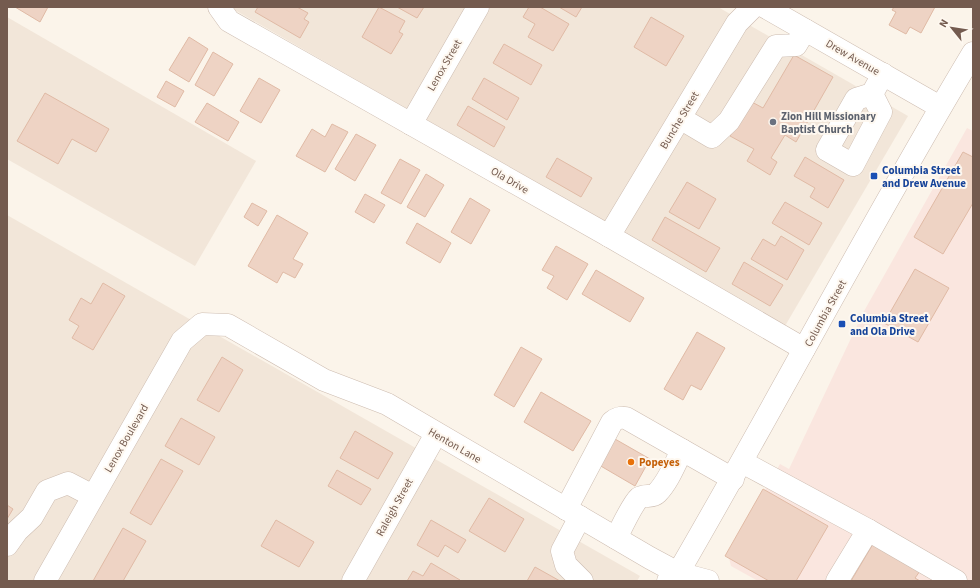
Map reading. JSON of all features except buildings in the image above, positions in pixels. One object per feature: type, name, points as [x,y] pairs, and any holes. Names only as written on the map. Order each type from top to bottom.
[{"type":"street","name":"Ola Drive","points":[[219,7],[228,21],[609,236],[804,349]]},
{"type":"street","name":"Lenox Street","points":[[411,124],[478,7]]},
{"type":"street","name":"Bunche Street","points":[[609,236],[737,23],[753,7]]},
{"type":"street","name":"Drew Avenue","points":[[765,7],[940,107]]},
{"type":"street","points":[[680,118],[712,137],[729,121],[776,46],[796,45],[805,30]]},
{"type":"street","name":"Columbia Street","points":[[677,579],[940,107],[973,53]]},
{"type":"street","points":[[872,94],[883,74]]},
{"type":"street","name":"Lenox Boulevard","points":[[45,581],[182,341],[202,324],[228,325]]},
{"type":"street","name":"Henton Lane","points":[[228,325],[324,380],[387,404],[616,538],[677,579],[708,581]]},
{"type":"street","points":[[582,581],[566,566],[562,551],[573,513],[612,422],[616,418],[626,418],[682,450],[737,471],[868,530],[956,581]]},
{"type":"street","name":"Raleigh Street","points":[[353,581],[436,434]]},
{"type":"street","points":[[616,538],[634,504],[640,498],[652,496],[658,492],[682,450]]},
{"type":"street","points":[[7,545],[17,531],[32,517],[48,491],[68,483],[93,496]]},
{"type":"street","points":[[837,581],[868,530]]},
{"type":"shaded area","points":[[234,7],[718,7],[908,116],[785,326],[233,9]]},
{"type":"shaded area","points":[[7,17],[256,161],[195,266],[7,159]]},
{"type":"shaded area","points":[[967,128],[973,131],[973,581],[758,581],[731,566],[728,554],[780,464],[789,469],[863,313]]},
{"type":"shaded area","points":[[7,215],[640,576],[637,581],[7,581]]},
{"type":"place","name":"Zion Hill Missionary Baptist Church","points":[[773,122]]},
{"type":"place","name":"Columbia Street and Drew Avenue","points":[[874,176]]},
{"type":"place","name":"Columbia Street and Ola Drive","points":[[842,324]]},
{"type":"place","name":"Popeyes","points":[[631,462]]}]
